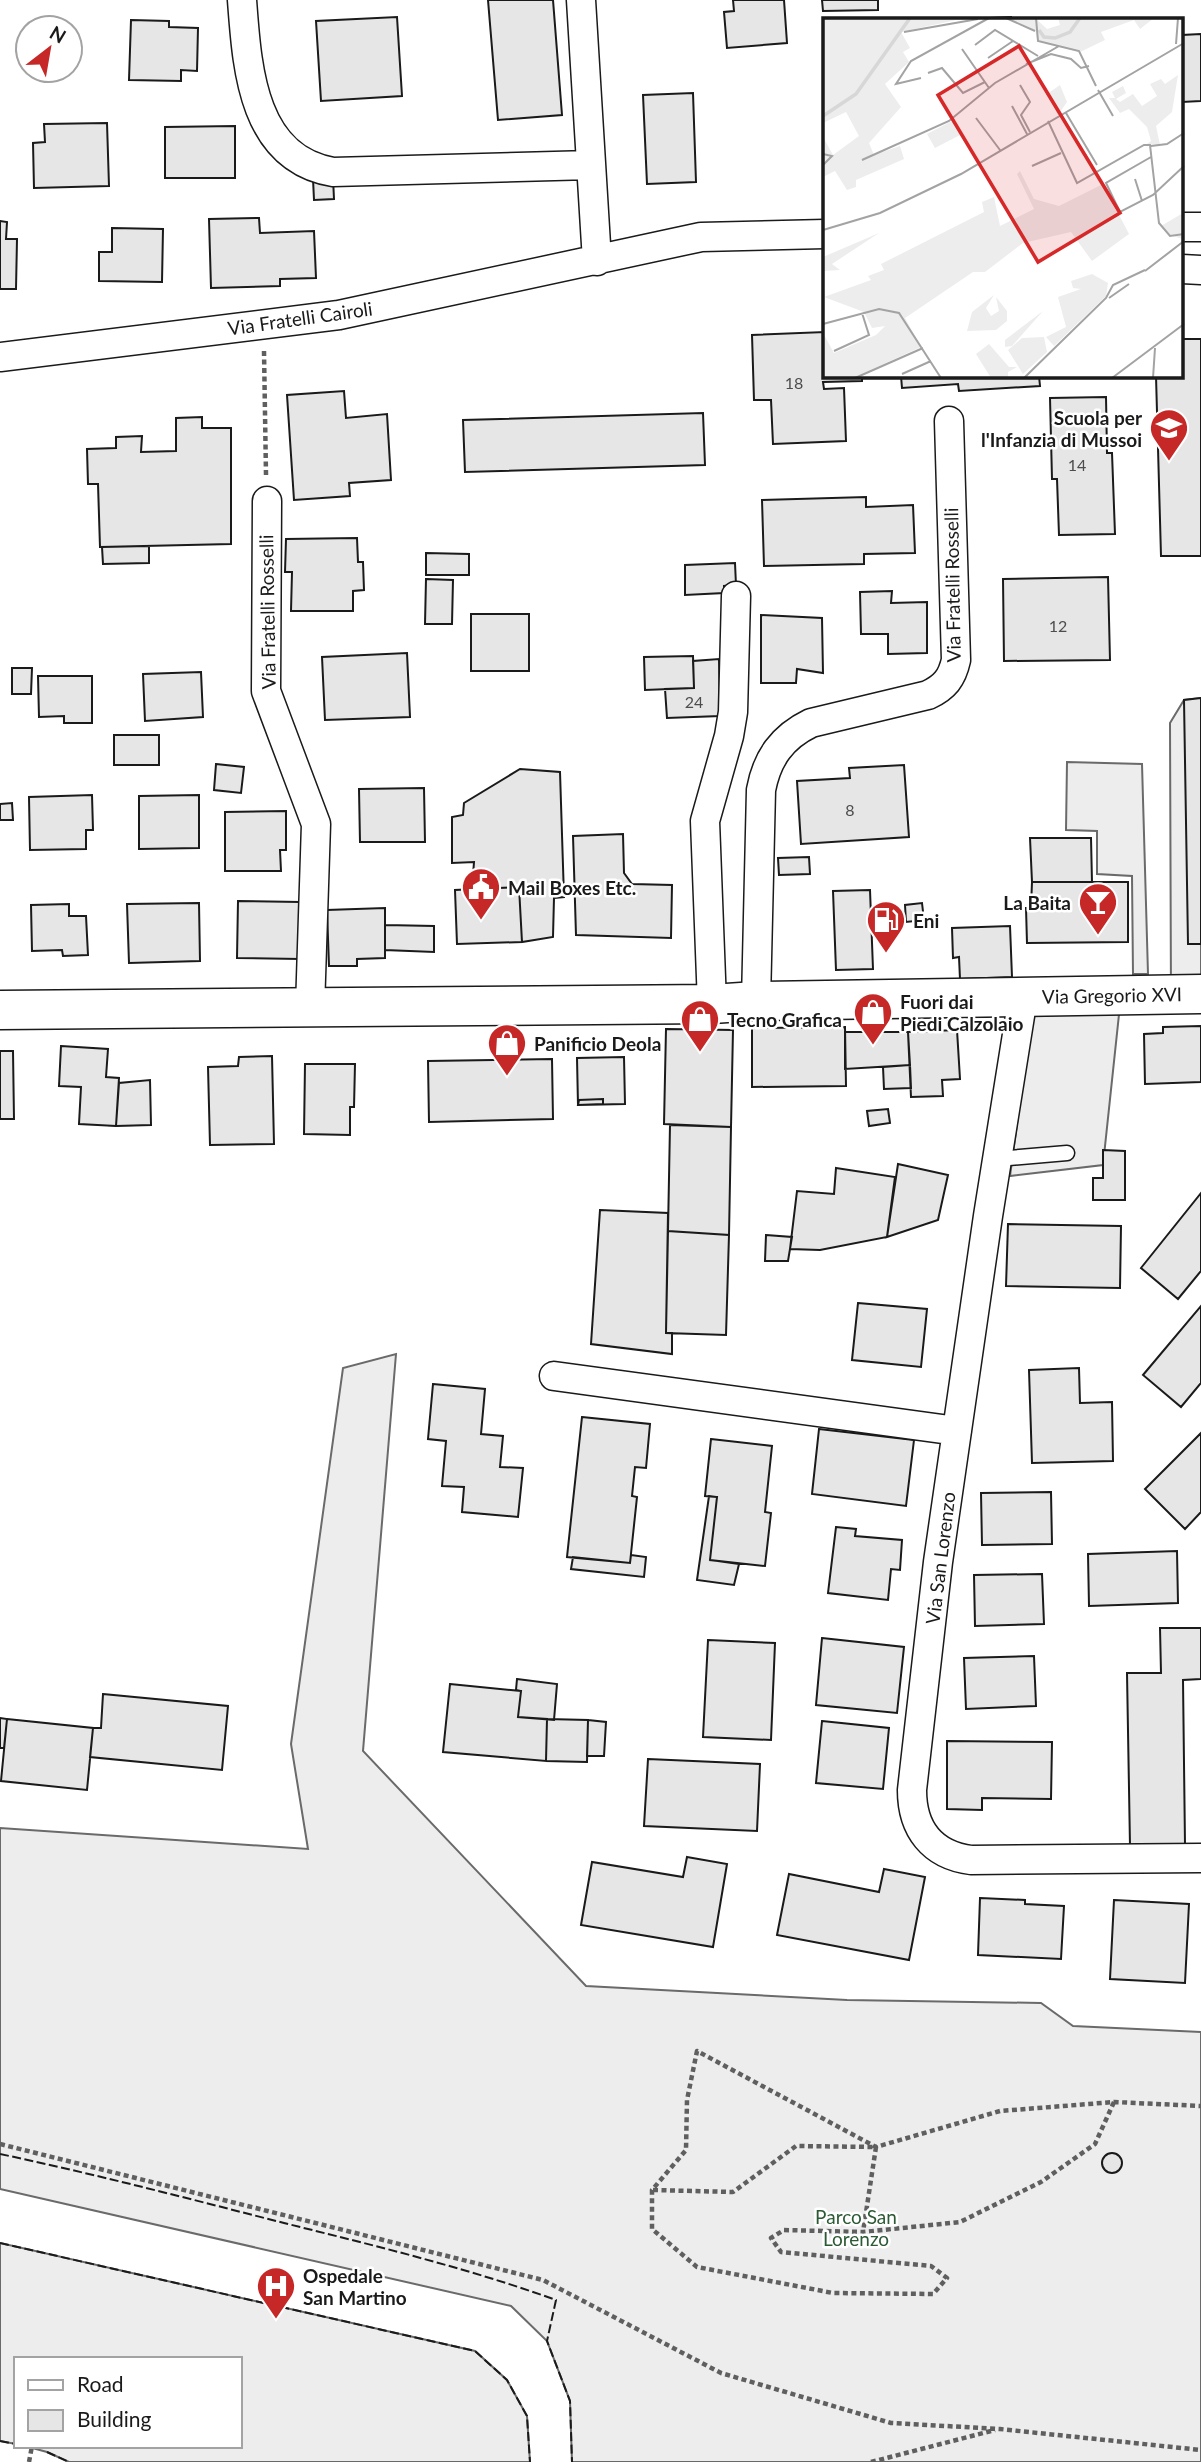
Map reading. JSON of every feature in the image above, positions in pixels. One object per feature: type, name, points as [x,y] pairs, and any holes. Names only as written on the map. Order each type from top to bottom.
[{"type":"main road","name":"Via Gregorio XVI","points":[[1023,997],[1201,994]]},
{"type":"main road","points":[[0,1010],[712,1004],[1023,997]]},
{"type":"street","points":[[242,0],[249,73],[260,108],[275,138],[308,165],[333,172],[591,165]]},
{"type":"street","points":[[580,0],[597,261]]},
{"type":"street","name":"Via Fratelli Cairoli","points":[[0,357],[339,315],[701,237],[823,234]]},
{"type":"street","name":"Via Fratelli Rosselli","points":[[756,1001],[761,790],[772,754],[795,730],[811,723],[939,690],[947,683],[957,660],[949,421]]},
{"type":"street","name":"Via Fratelli Rosselli","points":[[267,501],[266,691],[316,824],[310,1008]]},
{"type":"street","points":[[712,1004],[705,821],[733,712],[736,596]]},
{"type":"street","name":"Via San Lorenzo","points":[[1023,997],[938,1562],[912,1807],[917,1823],[938,1850],[953,1858],[1201,1858]]},
{"type":"street","points":[[554,1376],[957,1431]]},
{"type":"lane","points":[[997,1160],[1067,1153]]},
{"type":"path","points":[[263,324],[267,501]]},
{"type":"path","points":[[876,2147],[697,2051],[687,2100],[686,2150],[652,2190],[652,2229],[697,2267],[833,2293],[933,2294],[947,2278],[931,2266],[781,2252],[771,2238],[784,2230],[863,2232],[960,2222],[1041,2182],[1095,2144],[1114,2102]]},
{"type":"path","points":[[652,2190],[733,2192],[796,2146],[876,2147],[1000,2111],[1114,2102],[1201,2106]]},
{"type":"path","points":[[0,2144],[543,2280],[721,2373],[891,2423],[1000,2429],[1201,2450]]},
{"type":"path","points":[[863,2232],[876,2147]]},
{"type":"path","points":[[871,2462],[1000,2429]]},
{"type":"shaded area","points":[[1201,698],[1201,1003],[1171,1003],[1170,723],[1184,700]]},
{"type":"shaded area","points":[[1067,762],[1142,764],[1148,974],[1133,974],[1132,876],[1097,874],[1097,831],[1066,830]]},
{"type":"shaded area","points":[[1033,1004],[1120,1005],[1103,1165],[1010,1176]]},
{"type":"shaded area","points":[[396,1354],[363,1751],[586,1986],[847,2000],[1041,2003],[1073,2026],[1201,2032],[1201,2462],[572,2462],[570,2401],[547,2341],[511,2306],[0,2189],[0,1828],[308,1849],[291,1744],[343,1368]]},
{"type":"shaded area","points":[[0,2243],[475,2351],[507,2380],[527,2416],[530,2462],[69,2462],[32,2448],[242,2448],[242,2357],[14,2357],[14,2444],[0,2441]]},
{"type":"building","points":[[488,0],[553,0],[562,115],[498,120]]},
{"type":"building","points":[[733,0],[784,0],[787,43],[727,48],[724,12],[734,11]]},
{"type":"building","points":[[822,0],[878,0],[878,10],[823,11]]},
{"type":"building","points":[[397,17],[402,96],[321,101],[316,21]]},
{"type":"building","points":[[131,20],[169,21],[169,27],[198,28],[197,71],[181,70],[181,81],[129,80]]},
{"type":"building","points":[[1201,34],[1201,101],[1184,102],[1184,35]]},
{"type":"building","points":[[693,93],[696,182],[647,184],[643,95]]},
{"type":"building","points":[[107,123],[109,186],[34,188],[33,143],[45,142],[44,124]]},
{"type":"building","points":[[235,126],[235,178],[165,178],[165,127]]},
{"type":"building","points":[[333,178],[334,199],[314,200],[313,179]]},
{"type":"building","points":[[259,218],[260,233],[314,231],[316,278],[280,279],[280,286],[211,288],[209,219]]},
{"type":"building","points":[[0,221],[7,222],[6,239],[17,239],[16,289],[0,289]]},
{"type":"building","points":[[112,228],[163,229],[162,282],[99,281],[99,252],[112,252]]},
{"type":"building","points":[[823,332],[823,378],[862,378],[862,381],[823,382],[824,389],[844,388],[846,441],[773,444],[771,400],[754,400],[752,335]]},
{"type":"building","points":[[1184,339],[1201,339],[1201,556],[1161,556],[1156,378],[1184,378]]},
{"type":"building","points":[[901,378],[1039,378],[1040,386],[959,391],[958,384],[902,388]]},
{"type":"building","points":[[344,391],[346,418],[387,414],[391,480],[349,483],[350,496],[294,500],[287,395]]},
{"type":"building","points":[[1106,397],[1107,453],[1112,453],[1115,534],[1059,535],[1057,479],[1052,479],[1050,398]]},
{"type":"building","points":[[703,413],[705,465],[465,472],[463,420]]},
{"type":"building","points":[[202,417],[202,428],[231,428],[231,544],[100,547],[98,484],[88,484],[87,449],[116,448],[116,437],[142,436],[141,452],[176,451],[176,418]]},
{"type":"building","points":[[866,497],[866,507],[913,505],[915,553],[864,554],[864,564],[764,566],[762,500]]},
{"type":"building","points":[[357,538],[358,562],[363,562],[364,590],[353,591],[353,611],[291,611],[292,572],[285,572],[286,539]]},
{"type":"building","points":[[149,546],[149,563],[103,564],[102,547]]},
{"type":"building","points":[[426,553],[469,554],[469,575],[426,575]]},
{"type":"building","points":[[735,563],[736,585],[724,586],[724,593],[685,595],[685,565]]},
{"type":"building","points":[[1108,577],[1110,660],[1004,661],[1003,579]]},
{"type":"building","points":[[426,579],[453,580],[452,624],[425,624]]},
{"type":"building","points":[[892,591],[891,603],[927,602],[927,653],[888,654],[888,634],[861,634],[860,592]]},
{"type":"building","points":[[471,614],[529,614],[529,671],[471,671]]},
{"type":"building","points":[[761,615],[822,618],[823,673],[797,669],[796,683],[761,683]]},
{"type":"building","points":[[407,653],[410,717],[325,720],[322,657]]},
{"type":"building","points":[[693,656],[694,688],[645,690],[644,657]]},
{"type":"building","points":[[719,659],[720,716],[667,718],[665,689],[694,688],[693,661]]},
{"type":"building","points":[[12,668],[32,668],[31,694],[12,694]]},
{"type":"building","points":[[201,672],[203,717],[145,721],[143,674]]},
{"type":"building","points":[[38,676],[92,676],[92,723],[64,723],[64,716],[39,717]]},
{"type":"building","points":[[1201,698],[1201,944],[1188,944],[1184,700]]},
{"type":"building","points":[[114,735],[159,735],[159,765],[114,765]]},
{"type":"building","points":[[216,764],[244,767],[241,793],[214,790]]},
{"type":"building","points":[[904,765],[909,837],[801,844],[797,781],[850,778],[849,768]]},
{"type":"building","points":[[520,769],[560,772],[564,897],[554,898],[553,937],[522,942],[519,887],[472,889],[474,862],[452,863],[452,817],[463,815],[464,803]]},
{"type":"building","points":[[424,788],[425,842],[360,842],[359,789]]},
{"type":"building","points":[[92,795],[93,830],[86,830],[86,849],[30,850],[29,797]]},
{"type":"building","points":[[199,795],[199,848],[139,849],[139,796]]},
{"type":"building","points":[[12,803],[13,820],[0,820],[0,804]]},
{"type":"building","points":[[286,811],[286,850],[280,850],[281,871],[225,871],[225,812]]},
{"type":"building","points":[[623,834],[624,873],[632,884],[672,885],[671,938],[576,935],[573,836]]},
{"type":"building","points":[[1030,838],[1091,838],[1092,882],[1032,882]]},
{"type":"building","points":[[809,857],[810,874],[779,875],[778,858]]},
{"type":"building","points":[[1032,882],[1128,882],[1128,942],[1027,943],[1026,908],[1031,908]]},
{"type":"building","points":[[519,887],[522,942],[457,944],[455,890]]},
{"type":"building","points":[[870,890],[873,969],[836,970],[833,891]]},
{"type":"building","points":[[238,901],[300,902],[300,959],[237,958]]},
{"type":"building","points":[[199,903],[200,961],[129,963],[127,904]]},
{"type":"building","points":[[922,903],[924,920],[906,922],[905,905]]},
{"type":"building","points":[[69,904],[69,916],[86,916],[88,955],[63,956],[62,950],[32,951],[31,905]]},
{"type":"building","points":[[385,908],[385,958],[357,959],[357,966],[329,966],[327,910]]},
{"type":"building","points":[[385,925],[434,926],[434,952],[385,950]]},
{"type":"building","points":[[1010,926],[1012,977],[960,979],[959,957],[953,958],[952,928]]},
{"type":"building","points":[[1201,1026],[1201,1082],[1145,1084],[1144,1034],[1163,1033],[1163,1027]]},
{"type":"building","points":[[845,1027],[846,1086],[752,1087],[752,1028]]},
{"type":"building","points":[[666,1029],[733,1030],[731,1127],[664,1124]]},
{"type":"building","points":[[957,1030],[960,1079],[942,1080],[943,1096],[911,1097],[908,1032]]},
{"type":"building","points":[[845,1032],[908,1032],[910,1065],[845,1069]]},
{"type":"building","points":[[61,1046],[108,1049],[106,1077],[119,1078],[116,1126],[79,1124],[81,1087],[59,1086]]},
{"type":"building","points":[[0,1051],[13,1051],[14,1119],[0,1119]]},
{"type":"building","points":[[272,1056],[274,1144],[210,1145],[208,1067],[238,1066],[239,1057]]},
{"type":"building","points":[[624,1057],[625,1104],[578,1105],[577,1058]]},
{"type":"building","points":[[552,1059],[553,1119],[429,1122],[428,1061]]},
{"type":"building","points":[[305,1064],[355,1064],[350,1135],[304,1134]]},
{"type":"building","points":[[910,1065],[911,1088],[884,1089],[883,1067]]},
{"type":"building","points":[[150,1080],[151,1125],[116,1126],[119,1083]]},
{"type":"building","points":[[603,1099],[603,1104],[578,1105],[579,1100]]},
{"type":"building","points":[[888,1109],[890,1123],[869,1126],[867,1111]]},
{"type":"building","points":[[670,1125],[731,1127],[729,1235],[668,1231]]},
{"type":"building","points":[[1103,1150],[1125,1151],[1125,1200],[1093,1200],[1093,1178],[1103,1178]]},
{"type":"building","points":[[898,1164],[948,1175],[938,1220],[887,1237]]},
{"type":"building","points":[[836,1168],[895,1177],[887,1237],[820,1250],[790,1249],[797,1191],[834,1194]]},
{"type":"building","points":[[1201,1193],[1201,1271],[1178,1299],[1141,1268]]},
{"type":"building","points":[[600,1210],[668,1213],[666,1333],[672,1333],[672,1354],[591,1344]]},
{"type":"building","points":[[1008,1224],[1121,1226],[1120,1288],[1006,1286]]},
{"type":"building","points":[[668,1231],[729,1235],[726,1335],[666,1333]]},
{"type":"building","points":[[766,1235],[792,1237],[788,1261],[765,1261]]},
{"type":"building","points":[[858,1303],[927,1309],[921,1367],[852,1360]]},
{"type":"building","points":[[1201,1306],[1201,1383],[1181,1407],[1143,1375]]},
{"type":"building","points":[[1079,1368],[1080,1403],[1112,1402],[1113,1461],[1032,1463],[1029,1370]]},
{"type":"building","points":[[433,1384],[485,1389],[481,1434],[503,1436],[500,1467],[523,1468],[518,1517],[462,1512],[464,1487],[442,1486],[446,1441],[428,1439]]},
{"type":"building","points":[[582,1417],[650,1424],[646,1468],[635,1467],[632,1496],[637,1497],[630,1563],[567,1557]]},
{"type":"building","points":[[819,1429],[914,1440],[906,1506],[812,1494]]},
{"type":"building","points":[[1201,1433],[1201,1512],[1185,1529],[1145,1489]]},
{"type":"building","points":[[711,1439],[772,1446],[765,1512],[771,1513],[765,1566],[710,1560],[717,1497],[705,1496]]},
{"type":"building","points":[[1051,1492],[1052,1544],[982,1545],[981,1493]]},
{"type":"building","points":[[709,1496],[717,1497],[710,1560],[739,1564],[734,1585],[697,1580]]},
{"type":"building","points":[[836,1527],[856,1529],[855,1536],[902,1540],[900,1570],[891,1569],[888,1600],[828,1593]]},
{"type":"building","points":[[1177,1551],[1178,1603],[1089,1606],[1088,1554]]},
{"type":"building","points":[[631,1555],[646,1557],[644,1577],[571,1569],[573,1557],[630,1563]]},
{"type":"building","points":[[1042,1574],[1044,1624],[975,1626],[974,1575]]},
{"type":"building","points":[[1160,1628],[1201,1628],[1201,1679],[1183,1680],[1185,1845],[1130,1846],[1127,1673],[1161,1673]]},
{"type":"building","points":[[822,1638],[904,1647],[897,1713],[816,1705]]},
{"type":"building","points":[[708,1640],[775,1643],[771,1740],[703,1737]]},
{"type":"building","points":[[1034,1656],[1036,1706],[966,1709],[964,1658]]},
{"type":"building","points":[[517,1679],[557,1684],[554,1720],[518,1717],[521,1691],[516,1690]]},
{"type":"building","points":[[450,1684],[521,1691],[518,1717],[547,1719],[546,1761],[443,1752]]},
{"type":"building","points":[[103,1694],[228,1706],[222,1770],[90,1757],[93,1728],[101,1728]]},
{"type":"building","points":[[0,1718],[7,1719],[4,1748],[0,1748]]},
{"type":"building","points":[[7,1719],[93,1728],[87,1790],[1,1781]]},
{"type":"building","points":[[547,1719],[588,1720],[587,1762],[546,1761]]},
{"type":"building","points":[[588,1720],[606,1722],[604,1756],[587,1756]]},
{"type":"building","points":[[822,1721],[889,1728],[883,1789],[816,1783]]},
{"type":"building","points":[[947,1741],[1052,1742],[1051,1799],[982,1798],[982,1810],[947,1809]]},
{"type":"building","points":[[648,1759],[760,1764],[757,1831],[644,1826]]},
{"type":"building","points":[[687,1857],[727,1864],[713,1947],[581,1925],[592,1862],[683,1877]]},
{"type":"building","points":[[884,1869],[925,1877],[909,1960],[777,1935],[789,1874],[879,1892]]},
{"type":"building","points":[[980,1898],[1025,1900],[1025,1904],[1064,1906],[1061,1959],[978,1955]]},
{"type":"building","points":[[1114,1900],[1189,1904],[1185,1983],[1110,1979]]},
{"type":"building","points":[[1112,2153],[1119,2156],[1122,2163],[1119,2170],[1112,2173],[1105,2170],[1102,2163],[1105,2156]]},
{"type":"fence","points":[[0,2154],[387,2249],[556,2300],[547,2341],[570,2401],[572,2462]]},
{"type":"fence","points":[[0,2243],[475,2351],[507,2380],[527,2416],[530,2462]]},
{"type":"fence","points":[[0,2441],[14,2444]]},
{"type":"fence","points":[[47,2452],[69,2462]]},
{"type":"place","name":"Scuola per l'Infanzia di Mussoi","points":[[1169,462]]},
{"type":"place","name":"Mail Boxes Etc.","points":[[481,921]]},
{"type":"place","name":"La Baita","points":[[1098,936]]},
{"type":"place","name":"Eni","points":[[886,954]]},
{"type":"place","name":"Fuori dai Piedi Calzolaio","points":[[873,1046]]},
{"type":"place","name":"Tecno Grafica","points":[[700,1053]]},
{"type":"place","name":"Panificio Deola","points":[[507,1077]]},
{"type":"place","name":"Ospedale San Martino","points":[[276,2320]]},
{"type":"park label","name":"Parco San Lorenzo","points":[[856,2227]]}]
